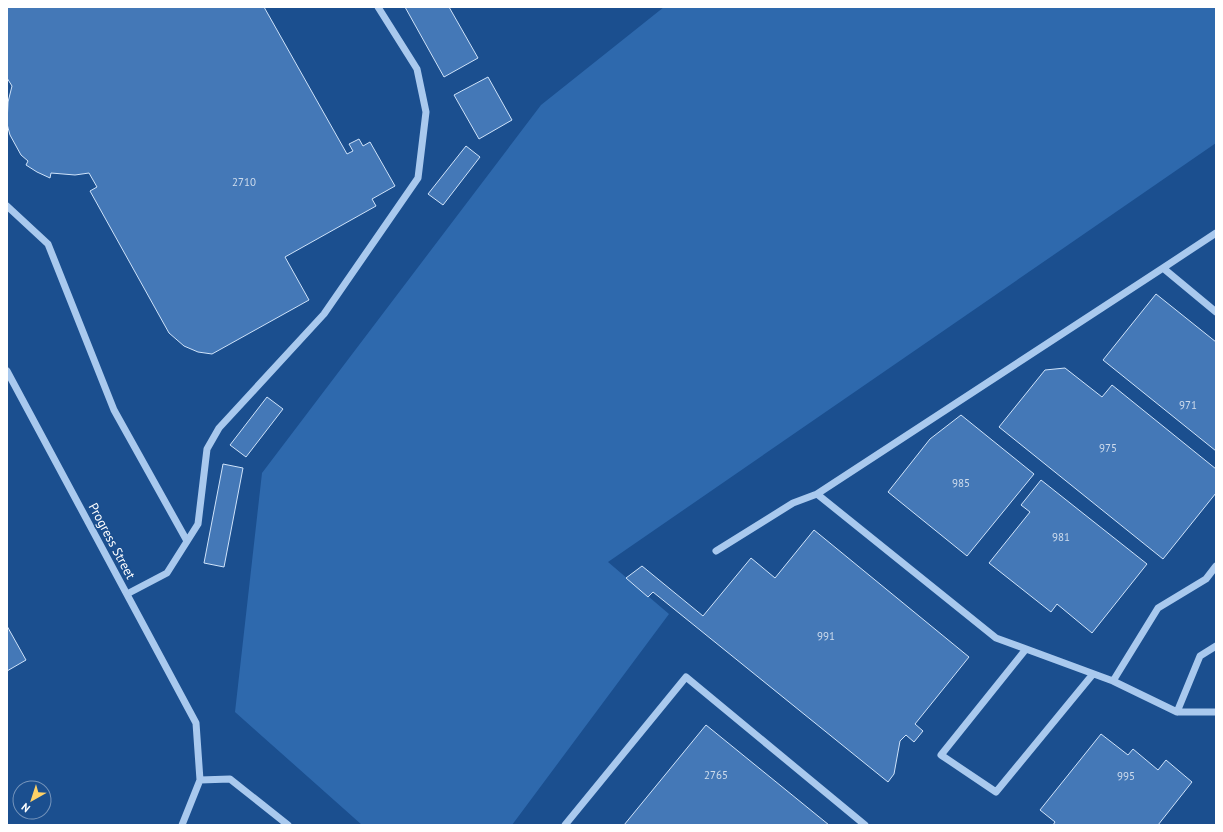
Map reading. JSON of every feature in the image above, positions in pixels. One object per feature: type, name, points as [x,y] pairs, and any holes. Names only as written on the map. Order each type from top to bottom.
[{"type":"street","points":[[127,594],[167,574],[198,524],[207,449],[219,428],[324,314],[418,178],[426,112],[416,69],[378,7]]},
{"type":"street","points":[[7,206],[48,244],[114,410],[187,541]]},
{"type":"street","points":[[716,551],[793,503],[816,494],[1216,233]]},
{"type":"street","points":[[1163,268],[1216,312]]},
{"type":"street","name":"Progress Street","points":[[7,371],[196,723],[200,780]]},
{"type":"street","points":[[816,494],[996,638],[1113,681],[1177,712],[1216,712]]},
{"type":"street","points":[[1113,681],[1158,608],[1206,579],[1216,566]]},
{"type":"street","points":[[1177,712],[1200,656],[1216,646]]},
{"type":"street","points":[[1026,649],[941,755],[996,792],[1093,674]]},
{"type":"street","points":[[565,825],[686,677],[866,825]]},
{"type":"street","points":[[182,825],[200,780],[230,779],[288,825]]},
{"type":"shaded area","points":[[664,7],[1216,7],[1216,143],[608,562],[669,614],[512,825],[362,825],[235,712],[262,473],[541,105]]},
{"type":"building","points":[[7,7],[264,7],[347,154],[353,151],[349,144],[359,139],[363,146],[370,142],[395,186],[372,199],[376,206],[285,257],[309,300],[212,354],[198,352],[184,346],[169,333],[90,191],[97,187],[89,173],[75,175],[51,173],[50,178],[37,172],[26,165],[28,161],[21,155],[10,135],[7,124],[8,102],[12,86],[7,78]]},
{"type":"building","points":[[405,7],[449,7],[478,58],[444,77]]},
{"type":"building","points":[[488,77],[512,120],[479,139],[454,95]]},
{"type":"building","points":[[466,146],[480,157],[443,205],[428,194]]},
{"type":"building","points":[[1156,294],[1216,342],[1216,451],[1103,360]]},
{"type":"building","points":[[1065,368],[1102,397],[1112,385],[1216,469],[1216,493],[1163,559],[999,427],[1045,370]]},
{"type":"building","points":[[267,397],[283,409],[246,457],[230,445]]},
{"type":"building","points":[[961,415],[1034,474],[967,556],[888,492],[930,439]]},
{"type":"building","points":[[223,464],[243,468],[224,567],[204,563]]},
{"type":"building","points":[[1041,480],[1147,564],[1092,633],[1057,604],[1051,612],[989,563],[1030,512],[1021,505]]},
{"type":"building","points":[[814,530],[969,657],[915,724],[923,731],[914,742],[906,735],[900,741],[894,774],[888,782],[653,592],[648,597],[626,578],[642,566],[703,616],[751,558],[775,578]]},
{"type":"building","points":[[7,626],[26,660],[7,671]]},
{"type":"building","points":[[706,725],[829,825],[624,825]]},
{"type":"building","points":[[1101,734],[1128,755],[1133,749],[1158,770],[1166,760],[1192,782],[1158,825],[1053,825],[1055,822],[1040,810]]}]
